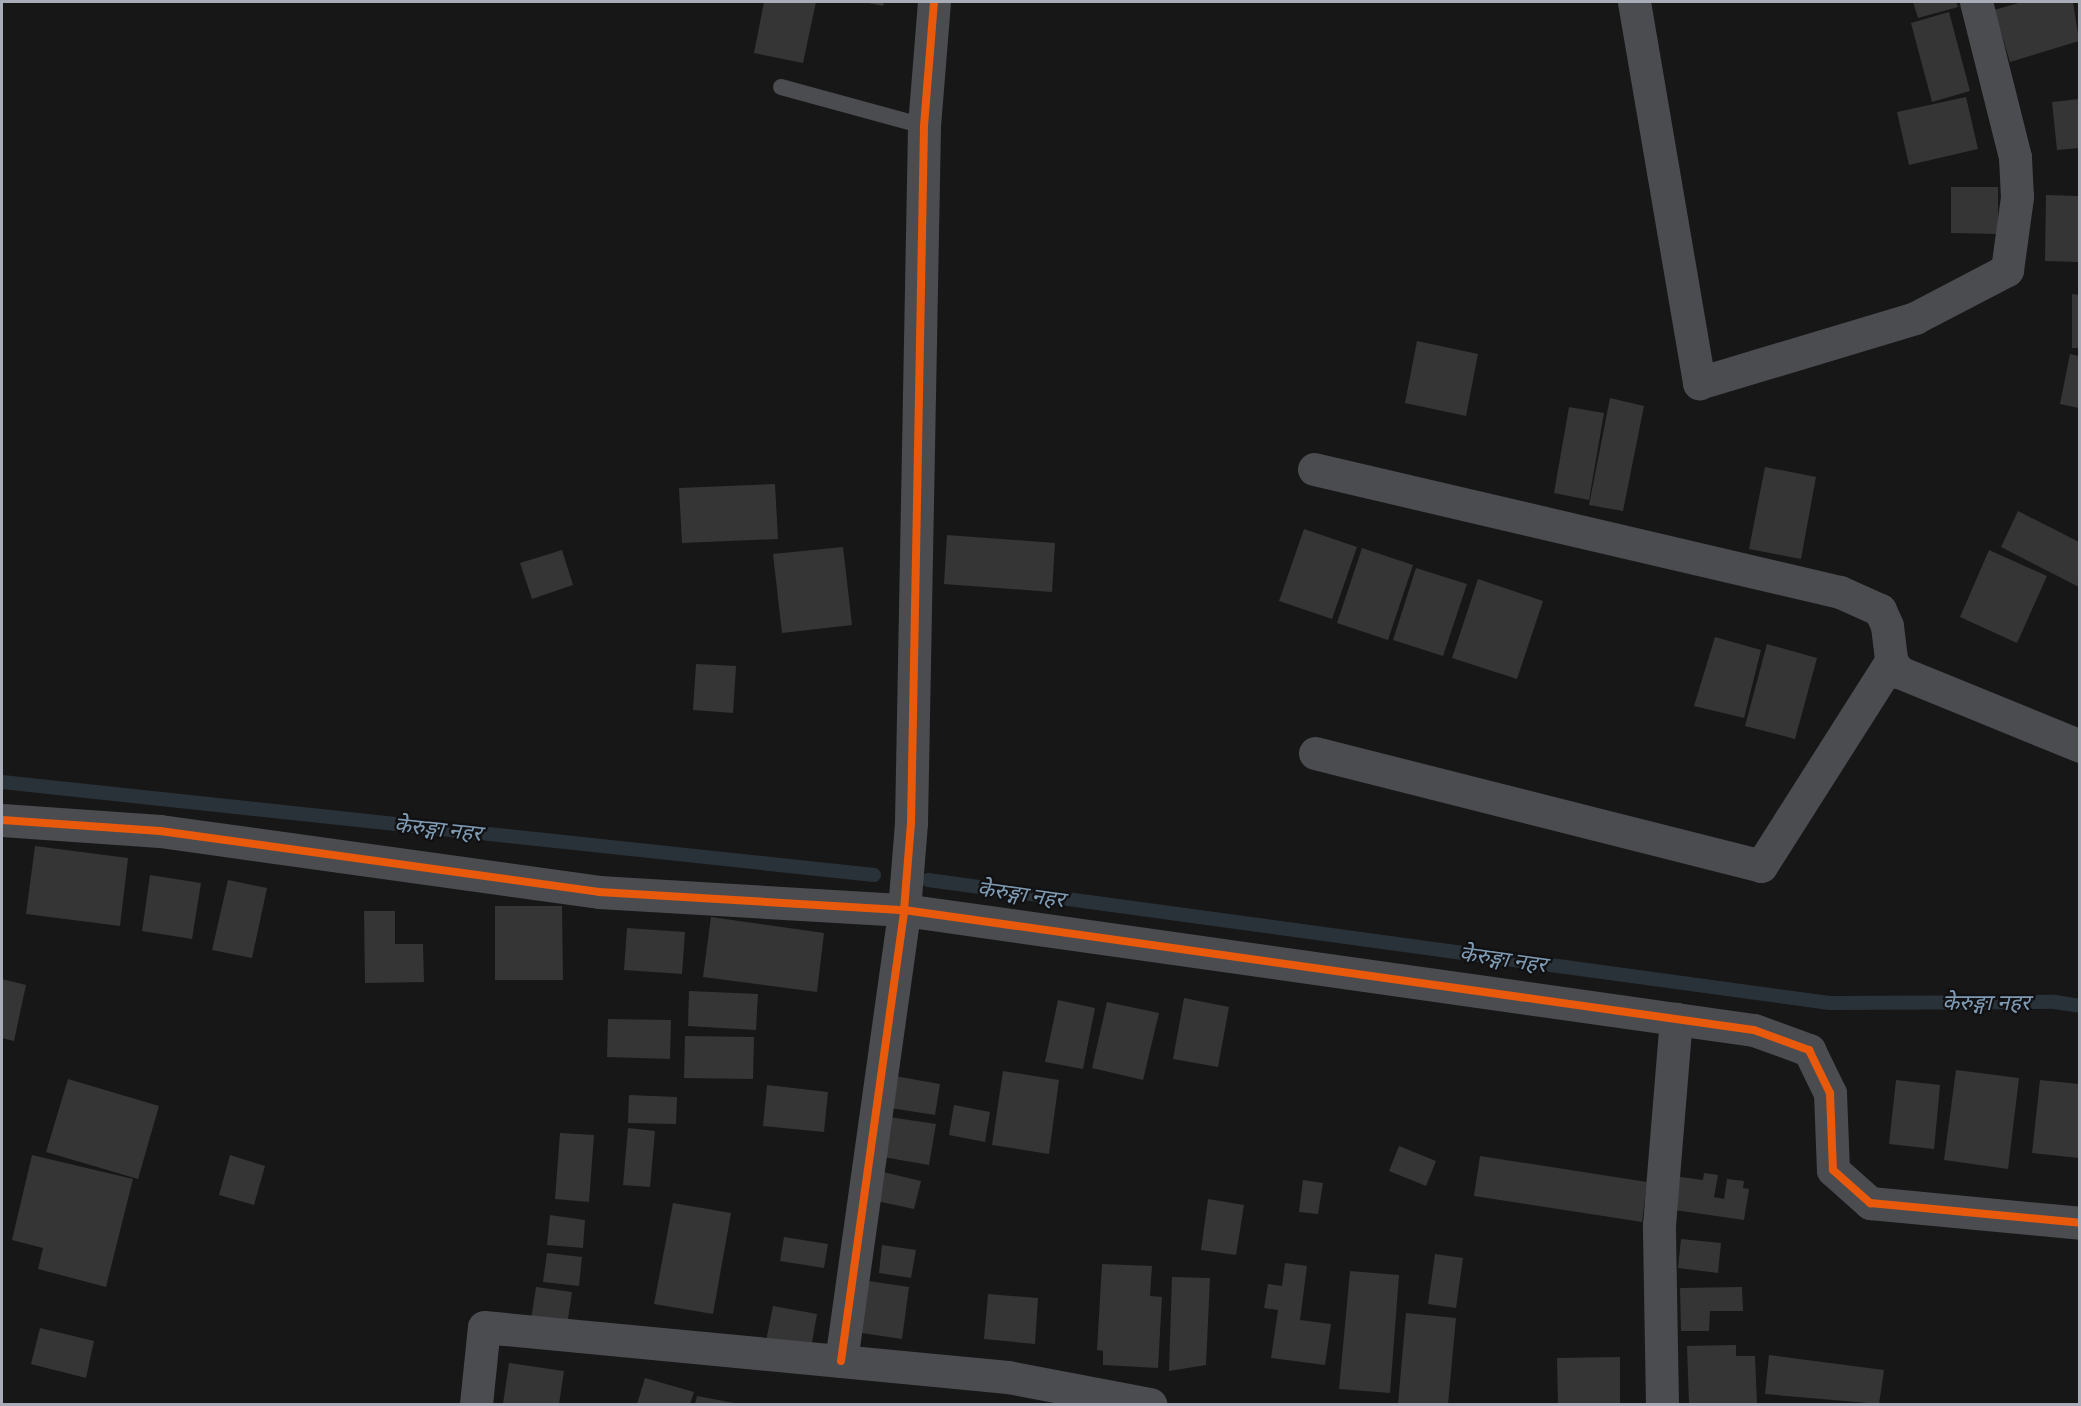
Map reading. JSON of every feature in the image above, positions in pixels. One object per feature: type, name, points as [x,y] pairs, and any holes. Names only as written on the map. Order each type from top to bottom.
[{"type":"street","points":[[841,1361],[904,910],[911,823],[924,126],[934,2]]},
{"type":"street","points":[[1634,2],[1699,383],[1915,318],[2007,270],[2017,197],[2015,157],[1976,2]]},
{"type":"street","points":[[1314,469],[1840,592],[1880,610],[1887,626],[1891,661],[1899,672],[2079,746]]},
{"type":"street","points":[[1315,753],[1761,866],[1891,661]]},
{"type":"street","points":[[2,820],[160,831],[599,892],[904,910],[1754,1030],[1809,1050],[1830,1093],[1833,1170],[1870,1203],[2079,1223]]},
{"type":"street","points":[[1662,1404],[1659,1225],[1676,1019]]},
{"type":"street","points":[[476,1404],[484,1327],[1008,1377],[1150,1404]]},
{"type":"lane","points":[[781,87],[924,126]]},
{"type":"building","points":[[764,2],[816,2],[803,63],[754,53]]},
{"type":"building","points":[[863,2],[884,2],[883,6]]},
{"type":"building","points":[[1913,2],[1956,2],[1958,7],[1918,18]]},
{"type":"building","points":[[2022,2],[2073,2],[2079,41],[2010,62],[1994,10]]},
{"type":"building","points":[[1949,12],[1970,91],[1932,102],[1911,23]]},
{"type":"building","points":[[1966,97],[1978,149],[1909,165],[1897,112]]},
{"type":"building","points":[[2079,99],[2079,148],[2057,150],[2052,102]]},
{"type":"building","points":[[1951,187],[1998,187],[1998,234],[1951,233]]},
{"type":"building","points":[[2046,195],[2079,196],[2079,262],[2045,261]]},
{"type":"building","points":[[2072,294],[2079,295],[2079,348],[2072,348]]},
{"type":"building","points":[[1417,341],[1478,354],[1466,416],[1405,403]]},
{"type":"building","points":[[2070,354],[2079,356],[2079,408],[2060,404]]},
{"type":"building","points":[[1610,398],[1644,406],[1623,511],[1589,505]]},
{"type":"building","points":[[1569,407],[1604,413],[1589,500],[1554,493]]},
{"type":"building","points":[[1765,467],[1816,477],[1801,559],[1749,549]]},
{"type":"building","points":[[775,484],[778,539],[682,543],[679,488]]},
{"type":"building","points":[[2018,511],[2079,542],[2079,587],[2001,547]]},
{"type":"building","points":[[1304,529],[1357,547],[1332,619],[1279,601]]},
{"type":"building","points":[[947,535],[1055,543],[1052,592],[944,584]]},
{"type":"building","points":[[843,547],[852,625],[782,633],[773,554]]},
{"type":"building","points":[[1362,548],[1413,565],[1388,640],[1337,623]]},
{"type":"building","points":[[562,550],[573,585],[532,599],[520,563]]},
{"type":"building","points":[[1989,550],[2047,576],[2017,643],[1960,617]]},
{"type":"building","points":[[1416,568],[1467,584],[1443,656],[1393,640]]},
{"type":"building","points":[[1478,579],[1543,601],[1517,679],[1452,658]]},
{"type":"building","points":[[1715,637],[1761,650],[1744,718],[1694,706]]},
{"type":"building","points":[[1767,644],[1817,658],[1795,739],[1745,726]]},
{"type":"building","points":[[696,664],[736,666],[733,713],[693,710]]},
{"type":"building","points":[[35,846],[128,858],[120,926],[26,914]]},
{"type":"building","points":[[150,875],[201,883],[192,939],[142,931]]},
{"type":"building","points":[[228,880],[267,888],[252,958],[212,950]]},
{"type":"building","points":[[495,906],[562,906],[563,980],[495,980]]},
{"type":"building","points":[[364,911],[395,911],[395,944],[423,944],[424,982],[365,983]]},
{"type":"building","points":[[711,917],[824,933],[817,992],[703,977]]},
{"type":"building","points":[[627,928],[685,932],[682,974],[624,970]]},
{"type":"building","points":[[2,979],[26,985],[14,1041],[2,1038]]},
{"type":"building","points":[[689,991],[758,994],[756,1030],[688,1026]]},
{"type":"building","points":[[1184,998],[1229,1007],[1218,1067],[1173,1059]]},
{"type":"building","points":[[1058,1000],[1095,1008],[1083,1069],[1045,1062]]},
{"type":"building","points":[[1107,1002],[1159,1013],[1143,1080],[1092,1068]]},
{"type":"building","points":[[608,1019],[671,1020],[670,1059],[607,1057]]},
{"type":"building","points":[[685,1036],[754,1037],[753,1079],[684,1078]]},
{"type":"building","points":[[1956,1070],[2019,1078],[2008,1169],[1944,1160]]},
{"type":"building","points":[[1003,1071],[1059,1080],[1049,1154],[992,1145]]},
{"type":"building","points":[[889,1075],[940,1084],[935,1115],[884,1107]]},
{"type":"building","points":[[68,1079],[159,1106],[138,1179],[46,1152]]},
{"type":"building","points":[[1896,1080],[1940,1085],[1934,1149],[1889,1144]]},
{"type":"building","points":[[2040,1080],[2079,1084],[2079,1158],[2032,1153]]},
{"type":"building","points":[[767,1085],[828,1092],[824,1132],[763,1126]]},
{"type":"building","points":[[629,1095],[677,1097],[676,1124],[628,1123]]},
{"type":"building","points":[[954,1105],[990,1112],[985,1142],[949,1135]]},
{"type":"building","points":[[889,1117],[936,1124],[929,1165],[883,1157]]},
{"type":"building","points":[[628,1128],[655,1131],[650,1187],[623,1185]]},
{"type":"building","points":[[560,1133],[594,1135],[589,1202],[555,1199]]},
{"type":"building","points":[[1399,1146],[1436,1161],[1426,1186],[1389,1171]]},
{"type":"building","points":[[32,1155],[133,1179],[106,1287],[38,1269],[43,1248],[12,1240]]},
{"type":"building","points":[[230,1155],[265,1166],[254,1205],[219,1195]]},
{"type":"building","points":[[1480,1156],[1647,1182],[1642,1222],[1474,1196]]},
{"type":"building","points":[[879,1171],[921,1181],[914,1209],[872,1200]]},
{"type":"building","points":[[1704,1173],[1718,1175],[1714,1197],[1724,1199],[1727,1179],[1744,1181],[1743,1188],[1749,1189],[1744,1220],[1668,1209],[1673,1176],[1703,1180]]},
{"type":"building","points":[[1303,1180],[1323,1183],[1318,1214],[1299,1212]]},
{"type":"building","points":[[1208,1199],[1244,1205],[1236,1255],[1201,1250]]},
{"type":"building","points":[[673,1203],[731,1213],[713,1314],[654,1304]]},
{"type":"building","points":[[550,1215],[585,1220],[583,1248],[547,1245]]},
{"type":"building","points":[[784,1237],[828,1244],[824,1268],[780,1261]]},
{"type":"building","points":[[1681,1239],[1721,1243],[1718,1273],[1678,1268]]},
{"type":"building","points":[[882,1245],[916,1250],[911,1278],[879,1273]]},
{"type":"building","points":[[547,1253],[582,1257],[579,1286],[543,1282]]},
{"type":"building","points":[[1435,1254],[1463,1258],[1456,1308],[1428,1304]]},
{"type":"building","points":[[1285,1263],[1307,1266],[1300,1320],[1331,1324],[1325,1365],[1271,1358],[1278,1310],[1264,1308],[1268,1284],[1282,1286]]},
{"type":"building","points":[[1102,1264],[1152,1266],[1150,1296],[1162,1297],[1158,1368],[1103,1365],[1103,1351],[1097,1350]]},
{"type":"building","points":[[1350,1271],[1399,1275],[1390,1393],[1339,1389]]},
{"type":"building","points":[[1172,1277],[1210,1278],[1206,1365],[1169,1371]]},
{"type":"building","points":[[862,1280],[909,1287],[902,1339],[855,1332]]},
{"type":"building","points":[[536,1287],[572,1292],[566,1332],[530,1327]]},
{"type":"building","points":[[1742,1287],[1743,1311],[1710,1311],[1709,1331],[1681,1331],[1680,1288]]},
{"type":"building","points":[[988,1294],[1038,1298],[1035,1344],[984,1339]]},
{"type":"building","points":[[773,1306],[817,1314],[811,1348],[766,1341]]},
{"type":"building","points":[[1406,1313],[1456,1318],[1448,1404],[1398,1404]]},
{"type":"building","points":[[40,1328],[94,1341],[86,1378],[31,1364]]},
{"type":"building","points":[[1736,1345],[1736,1356],[1755,1356],[1757,1404],[1689,1404],[1687,1346]]},
{"type":"building","points":[[1769,1355],[1884,1370],[1879,1404],[1765,1394]]},
{"type":"building","points":[[1620,1357],[1620,1404],[1558,1404],[1557,1358]]},
{"type":"building","points":[[509,1363],[564,1371],[559,1404],[503,1404]]},
{"type":"building","points":[[645,1378],[694,1392],[690,1404],[637,1404]]},
{"type":"building","points":[[697,1396],[734,1403],[734,1404],[695,1404]]},
{"type":"waterway","name":"केेरुङ्गा नहर","points":[[2,782],[874,875]]},
{"type":"waterway","name":"केेरुङ्गा नहर","points":[[928,880],[1830,1003],[2055,1002],[2080,1006]]},
{"type":"cycle path","points":[[841,1361],[904,910],[911,823],[924,126],[934,2]]},
{"type":"cycle path","points":[[2,820],[160,831],[599,892],[904,910],[1754,1030],[1809,1050],[1830,1093],[1833,1170],[1870,1203],[2080,1223]]}]
